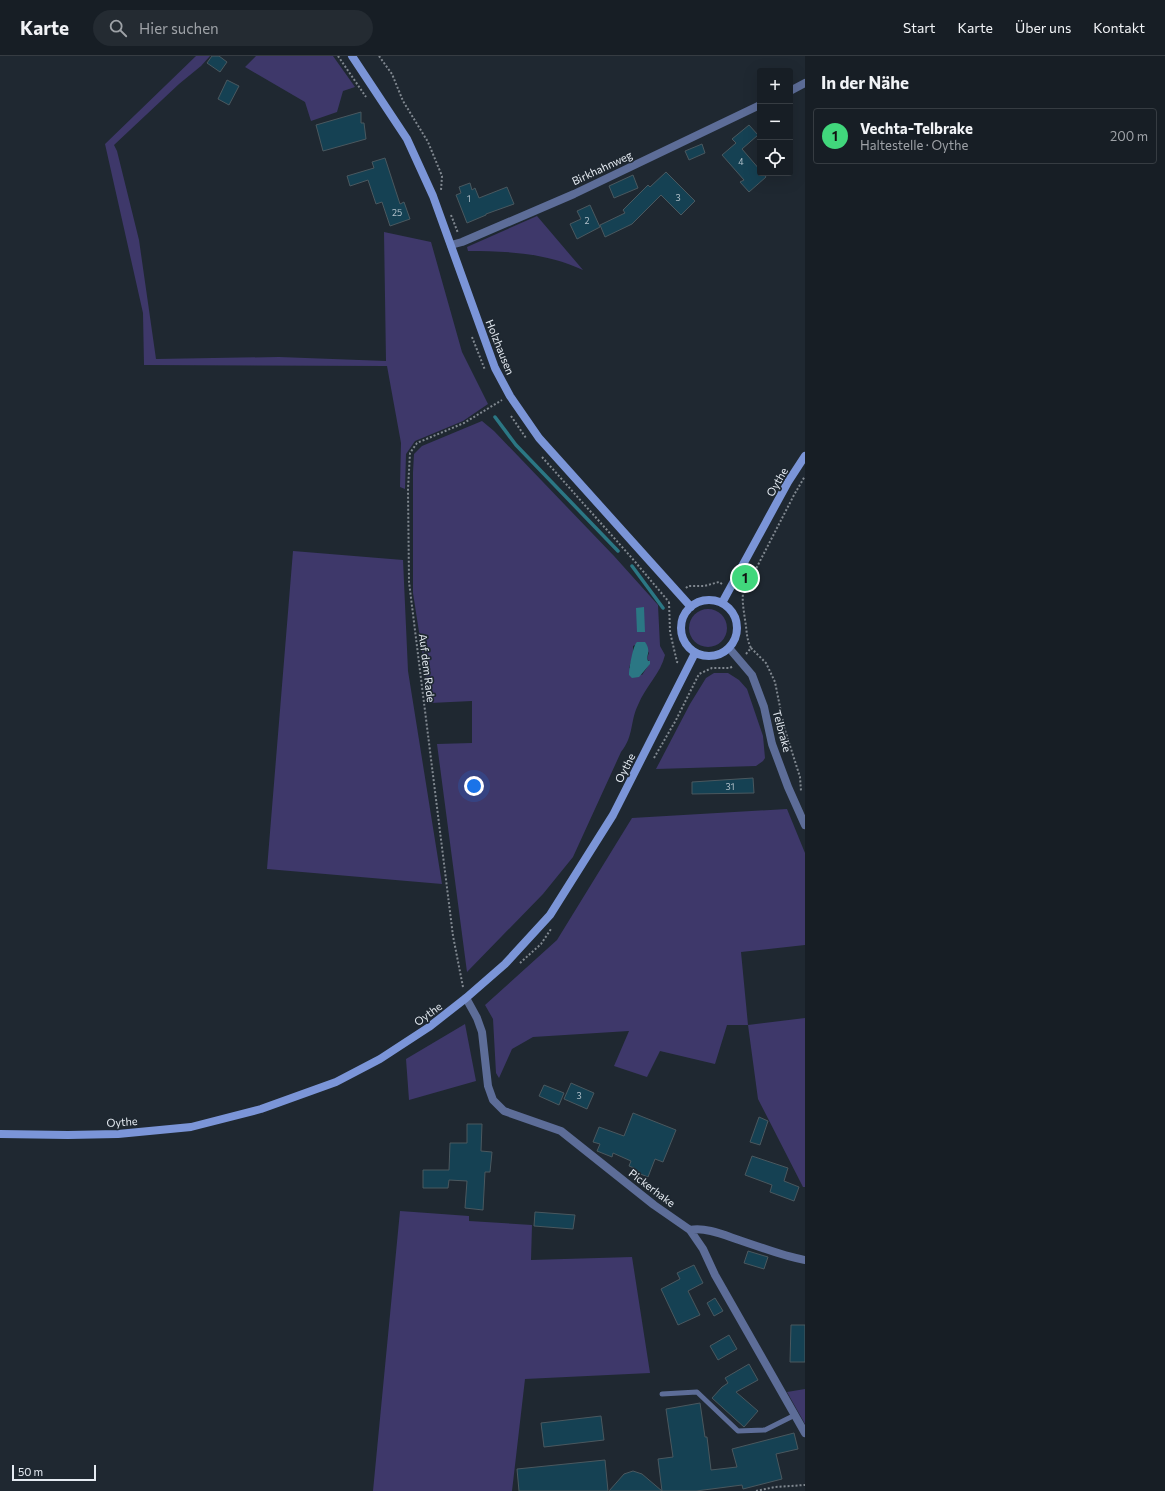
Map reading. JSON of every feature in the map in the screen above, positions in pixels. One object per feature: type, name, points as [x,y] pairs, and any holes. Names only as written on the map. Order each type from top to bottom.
[{"type":"main road","name":"Holzhausen","points":[[352,56],[407,139],[432,196],[451,245],[495,368],[510,396],[539,438],[691,607]]},
{"type":"main road","name":"Oythe","points":[[722,603],[788,482],[805,456]]},
{"type":"main road","points":[[714,600],[722,603],[731,612],[737,624],[737,632],[734,641],[729,648],[721,653],[713,656],[703,656],[688,647],[683,639],[681,622],[685,613],[698,602],[714,600]]},
{"type":"main road","name":"Oythe","points":[[0,1134],[118,1134],[191,1127],[261,1109],[336,1082],[380,1059],[429,1027],[466,998],[505,964],[550,915],[613,815],[695,652]]},
{"type":"street","points":[[793,89],[805,83]]},
{"type":"street","name":"Birkhahnweg","points":[[451,245],[462,242],[574,194],[757,106]]},
{"type":"street","name":"Telbrake","points":[[729,648],[752,675],[764,708],[772,744],[788,786],[805,824]]},
{"type":"street","name":"Pickerhake","points":[[466,998],[477,1018],[482,1032],[488,1086],[493,1100],[504,1111],[561,1131],[654,1205],[690,1230],[703,1249],[715,1275],[805,1433]]},
{"type":"street","points":[[690,1230],[696,1229],[717,1233],[792,1258],[805,1260]]},
{"type":"lane","points":[[662,1394],[697,1392],[738,1431],[765,1430],[795,1415]]},
{"type":"path","points":[[338,56],[369,100]]},
{"type":"path","points":[[379,56],[392,74],[403,101],[428,142],[442,176],[441,189],[444,196]]},
{"type":"path","points":[[449,209],[462,242]]},
{"type":"path","name":"Auf dem Rade","points":[[466,998],[453,936],[409,582],[408,488],[410,453],[418,443],[464,424],[510,396]]},
{"type":"path","points":[[801,793],[800,777],[784,727],[775,682],[766,663],[752,648],[747,640],[746,620],[742,605],[743,594],[805,476]]},
{"type":"path","points":[[654,758],[676,720],[698,674],[712,668],[730,668],[752,648]]},
{"type":"path","points":[[517,966],[541,944],[554,925]]},
{"type":"path","points":[[756,1491],[775,1487],[805,1486]]},
{"type":"shaded area","points":[[196,56],[210,56],[201,66],[179,84],[114,145],[117,151],[139,240],[156,359],[279,357],[386,361],[384,232],[431,242],[462,352],[488,404],[463,421],[415,441],[406,454],[405,489],[400,487],[401,443],[387,366],[144,365],[143,313],[105,144]]},
{"type":"shaded area","points":[[256,56],[333,56],[355,87],[343,91],[337,112],[311,121],[305,102],[245,67]]},
{"type":"shaded area","points":[[537,216],[583,270],[555,260],[527,254],[468,251],[467,247]]},
{"type":"shaded area","points":[[482,421],[494,431],[614,556],[658,605],[660,646],[665,655],[657,674],[641,698],[628,740],[621,752],[573,857],[543,894],[467,972],[437,744],[472,743],[472,701],[430,703],[413,593],[414,454],[422,446]],"holes":[[[642,642],[649,653],[647,658],[650,663],[642,675],[629,668],[633,656],[633,646]]]},
{"type":"shaded area","points":[[293,551],[403,560],[408,671],[442,884],[267,869]]},
{"type":"shaded area","points":[[704,609],[712,609],[722,614],[726,621],[726,635],[722,642],[712,647],[704,647],[694,642],[692,639],[689,632],[689,624],[694,614],[697,612]]},
{"type":"shaded area","points":[[714,673],[728,673],[739,680],[747,689],[763,736],[765,758],[756,766],[656,769],[690,704],[706,678]]},
{"type":"shaded area","points":[[787,809],[805,853],[805,945],[741,952],[748,1025],[727,1025],[715,1064],[660,1051],[647,1077],[614,1066],[629,1031],[533,1037],[512,1049],[499,1078],[496,1073],[493,1019],[485,1005],[557,940],[632,818]]},
{"type":"shaded area","points":[[805,1018],[805,1187],[803,1187],[758,1099],[748,1025]]},
{"type":"shaded area","points":[[465,1024],[476,1081],[409,1100],[406,1059]]},
{"type":"shaded area","points":[[400,1211],[469,1216],[469,1221],[532,1225],[531,1260],[632,1257],[650,1373],[525,1379],[512,1491],[373,1491]]},
{"type":"shaded area","points":[[805,1389],[805,1424],[787,1392]]},
{"type":"water","points":[[644,607],[645,632],[637,632],[636,608]]},
{"type":"water","points":[[637,642],[645,642],[648,650],[647,658],[648,661],[650,661],[650,664],[639,677],[632,678],[629,675],[633,652]]},
{"type":"building","points":[[212,56],[219,56],[227,62],[220,72],[207,63]]},
{"type":"building","points":[[227,80],[239,86],[229,105],[218,99]]},
{"type":"building","points":[[361,112],[361,123],[364,123],[366,139],[323,151],[316,125]]},
{"type":"building","points":[[749,125],[757,134],[757,136],[742,149],[757,166],[757,176],[766,177],[749,192],[740,182],[744,180],[722,155],[736,143],[732,139]]},
{"type":"building","points":[[702,144],[705,153],[689,160],[685,151]]},
{"type":"building","points":[[385,158],[400,204],[404,202],[410,219],[390,226],[382,202],[376,204],[368,180],[350,186],[347,176],[374,168],[372,162]]},
{"type":"building","points":[[666,172],[695,201],[681,215],[661,195],[632,224],[605,237],[600,225],[625,213],[623,210],[648,185],[650,187]]},
{"type":"building","points":[[633,175],[638,188],[614,198],[609,186]]},
{"type":"building","points":[[470,183],[472,190],[475,188],[479,198],[507,187],[514,204],[486,214],[467,223],[456,195],[461,193],[459,187]]},
{"type":"building","points":[[590,205],[600,227],[577,239],[570,224],[581,219],[577,211]]},
{"type":"building","points":[[753,778],[754,793],[692,794],[692,782]]},
{"type":"building","points":[[571,1083],[594,1093],[587,1109],[564,1099]]},
{"type":"building","points":[[544,1085],[564,1093],[559,1105],[539,1096]]},
{"type":"building","points":[[633,1113],[676,1130],[663,1162],[655,1159],[648,1177],[633,1171],[634,1168],[629,1166],[631,1161],[613,1153],[612,1157],[597,1151],[600,1144],[593,1142],[599,1127],[624,1136]]},
{"type":"building","points":[[759,1117],[768,1121],[760,1145],[750,1142]]},
{"type":"building","points":[[467,1124],[482,1124],[481,1151],[492,1152],[490,1172],[485,1172],[483,1210],[465,1208],[467,1181],[449,1180],[448,1188],[423,1188],[423,1170],[449,1170],[450,1143],[467,1143]]},
{"type":"building","points":[[752,1156],[788,1168],[784,1181],[799,1187],[794,1201],[770,1192],[772,1185],[745,1175]]},
{"type":"building","points":[[535,1212],[575,1215],[573,1229],[534,1226]]},
{"type":"building","points":[[748,1251],[768,1257],[764,1269],[744,1263]]},
{"type":"building","points":[[694,1265],[703,1283],[688,1291],[700,1315],[678,1325],[661,1289],[680,1279],[677,1273]]},
{"type":"building","points":[[715,1298],[723,1311],[714,1316],[707,1303]]},
{"type":"building","points":[[791,1325],[805,1325],[805,1362],[790,1362]]},
{"type":"building","points":[[729,1335],[737,1349],[718,1360],[710,1346]]},
{"type":"building","points":[[749,1364],[758,1380],[736,1392],[758,1411],[744,1427],[712,1398],[728,1383],[725,1378]]},
{"type":"building","points":[[700,1403],[705,1437],[707,1437],[711,1470],[737,1467],[732,1449],[794,1433],[798,1449],[776,1454],[782,1479],[743,1489],[742,1485],[696,1491],[662,1491],[658,1459],[673,1457],[666,1409]]},
{"type":"building","points":[[601,1416],[604,1440],[544,1447],[541,1423]]},
{"type":"building","points":[[605,1460],[608,1491],[519,1491],[517,1469]]},
{"type":"building","points":[[633,1471],[642,1474],[662,1491],[609,1491],[624,1474]]},
{"type":"waterway","points":[[495,417],[516,445],[618,551]]},
{"type":"waterway","points":[[632,566],[663,608]]},
{"type":"place","name":"Vechta-Telbrake","points":[[745,578]]}]
